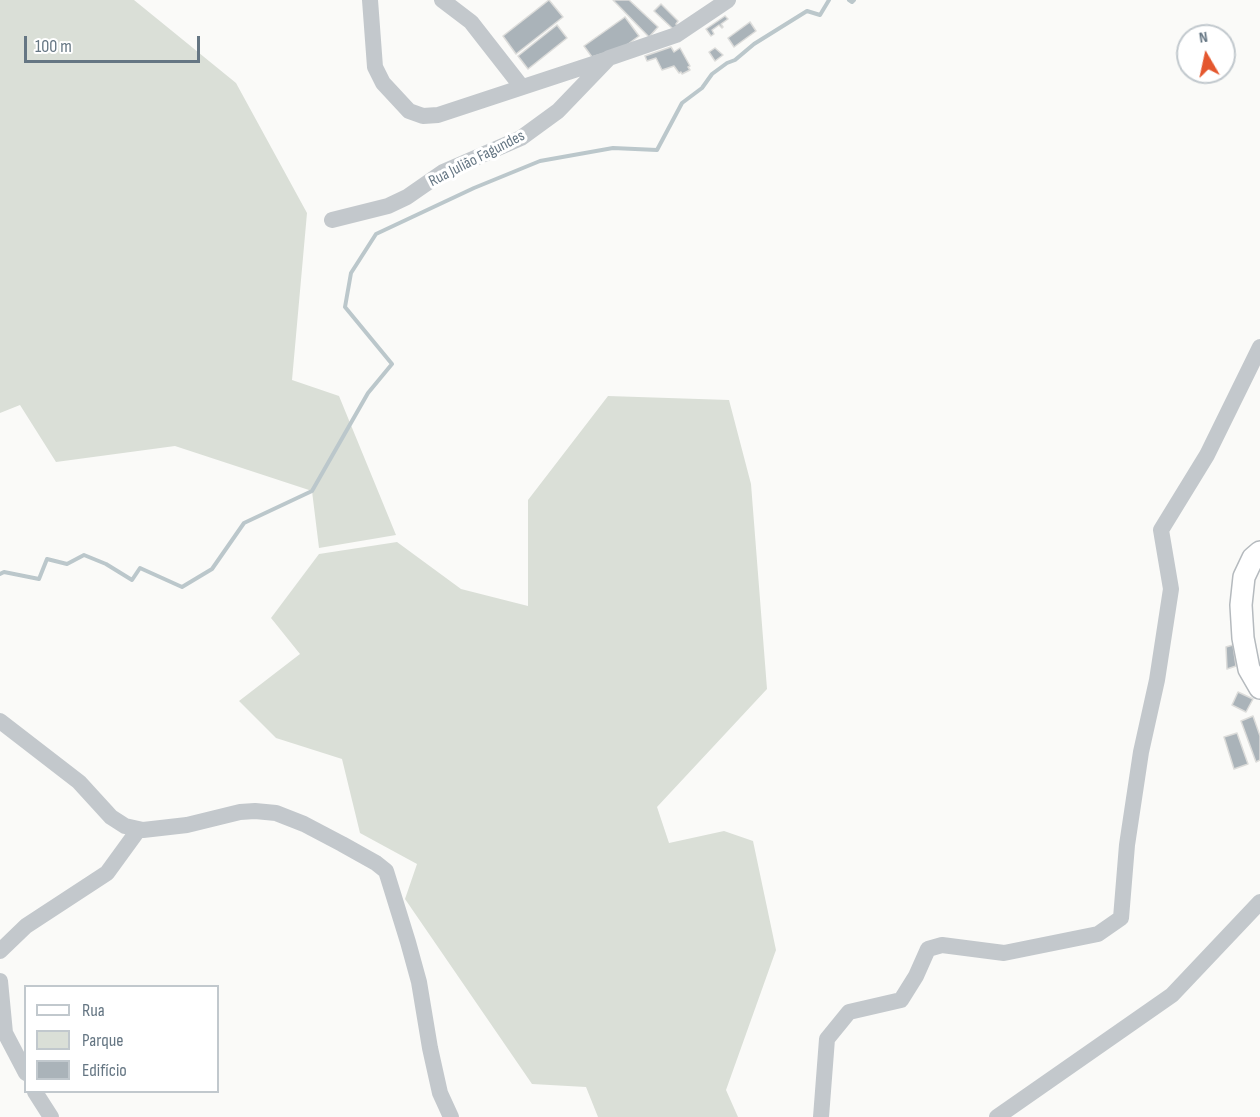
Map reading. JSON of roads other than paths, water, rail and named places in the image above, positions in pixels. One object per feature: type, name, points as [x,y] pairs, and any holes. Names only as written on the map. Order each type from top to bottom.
[{"type":"main road","points":[[1260,552],[1253,558],[1244,578],[1241,605],[1243,638],[1249,669],[1260,688]]},
{"type":"street","points":[[370,0],[375,67],[383,83],[410,111],[423,116],[438,115],[609,58]]},
{"type":"street","name":"Rua Julião Fagundes","points":[[332,220],[388,206],[407,197],[443,172],[521,138],[558,111],[609,58],[676,35],[728,0]]},
{"type":"street","points":[[445,1],[471,22],[521,86]]},
{"type":"street","points":[[826,1116],[827,1039],[849,1012],[901,1000],[916,976],[928,949],[942,945],[1004,953],[1098,934],[1121,918],[1127,845],[1141,752],[1157,680],[1171,589],[1161,530],[1207,455],[1260,347]]},
{"type":"street","points":[[0,721],[79,782],[111,817],[125,826],[139,829],[187,825],[240,813],[266,811],[285,815],[304,824],[363,855],[386,871],[418,982],[440,1093],[451,1117]]},
{"type":"street","points":[[0,951],[26,926],[107,873],[139,829]]},
{"type":"street","points":[[997,1117],[1172,995],[1260,902]]},
{"type":"street","points":[[0,981],[4,1033],[24,1070]]},
{"type":"street","points":[[36,1093],[51,1117]]},
{"type":"waterway","points":[[0,574],[4,572],[39,579],[47,559],[67,564],[84,555],[106,564],[132,580],[140,568],[182,587],[212,569],[244,523],[312,491],[368,393],[392,364],[345,307],[351,273],[376,234],[474,188],[540,161],[613,148],[657,150],[682,103],[702,88],[712,74],[807,11],[820,15],[829,0]]},
{"type":"waterway","points":[[849,0],[852,2],[854,0]]}]
